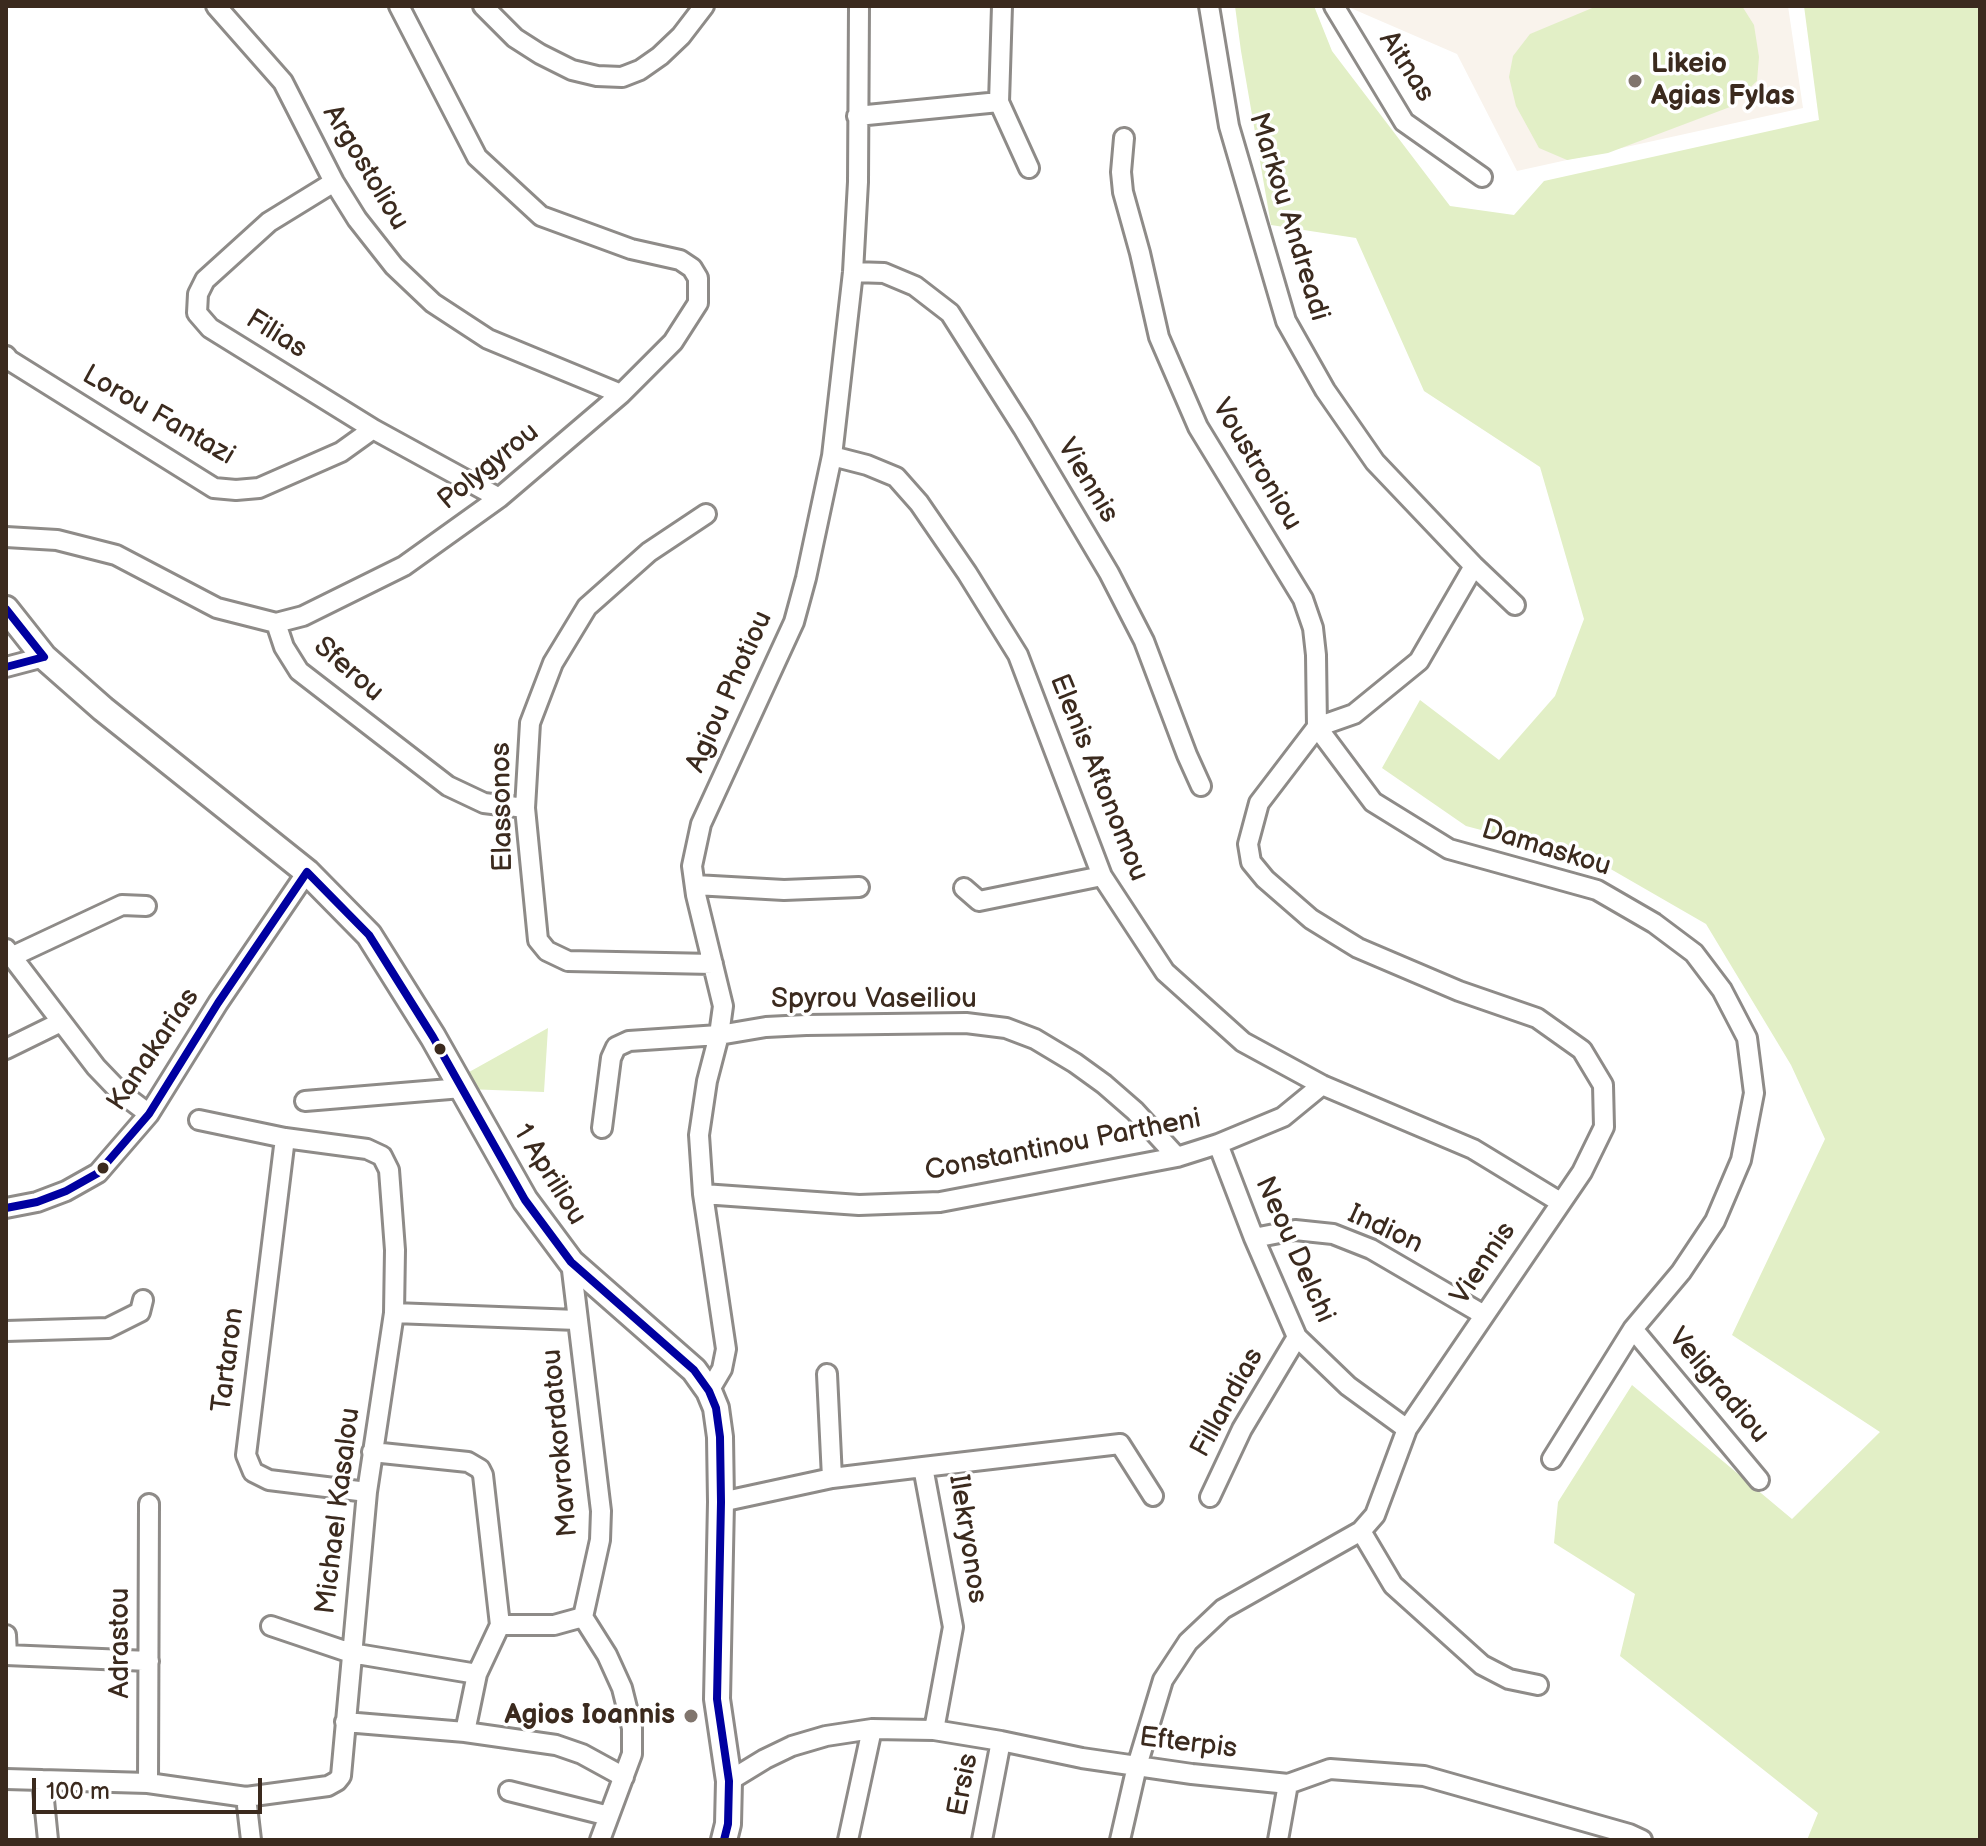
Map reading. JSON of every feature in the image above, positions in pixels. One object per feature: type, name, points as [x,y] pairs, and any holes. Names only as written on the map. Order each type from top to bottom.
[{"type":"main road","name":"1 Apriliou","points":[[6,609],[44,657],[103,709],[307,872],[369,935],[433,1037],[525,1200],[571,1262],[694,1370],[709,1391],[716,1408],[720,1437],[717,1699],[729,1781],[728,1835]]},
{"type":"street","name":"Argostoliou","points":[[216,6],[283,82],[334,182],[357,219],[394,266],[433,303],[488,339],[621,394]]},
{"type":"street","name":"Polygyrou","points":[[276,623],[303,616],[404,566],[499,498],[621,394],[673,342],[698,303],[698,278],[692,268],[680,260],[631,249],[541,216],[477,157],[399,6]]},
{"type":"street","points":[[483,6],[515,38],[540,54],[572,70],[597,76],[622,77],[640,70],[660,56],[681,36],[704,6]]},
{"type":"street","name":"Agiou Photiou","points":[[709,1391],[722,1369],[726,1349],[703,1194],[699,1135],[723,1006],[692,866],[701,824],[794,622],[832,456],[853,272],[858,182],[859,6]]},
{"type":"street","points":[[1002,6],[999,102],[1029,168]]},
{"type":"street","name":"Markou Andreadi","points":[[1209,6],[1229,126],[1286,321],[1325,390],[1375,462],[1515,605]]},
{"type":"street","name":"Aitnas","points":[[1334,6],[1404,122],[1482,177]]},
{"type":"street","points":[[857,116],[999,102]]},
{"type":"street","name":"Voustroniou","points":[[1124,138],[1123,192],[1159,337],[1198,427],[1303,599],[1313,628],[1317,727]]},
{"type":"street","name":"Filias","points":[[334,182],[269,222],[205,280],[198,294],[197,313],[210,328],[373,429],[499,498]]},
{"type":"street","name":"Viennis","points":[[853,272],[884,273],[915,286],[950,313],[1109,573],[1144,641],[1201,786]]},
{"type":"street","name":"Lorou Fantazi","points":[[6,356],[214,488],[259,488],[341,452],[373,429]]},
{"type":"street","name":"Elenis Aftonomou","points":[[832,456],[896,477],[919,503],[967,573],[1018,655],[1102,876],[1165,972],[1243,1042],[1322,1085],[1473,1149],[1560,1202]]},
{"type":"street","name":"Elassonos","points":[[706,514],[649,552],[587,607],[579,618],[553,663],[530,723],[525,808],[538,940],[547,951],[568,961],[713,964]]},
{"type":"street","points":[[6,537],[57,540],[116,555],[217,608],[276,623]]},
{"type":"street","points":[[1317,727],[1354,714],[1419,661],[1474,566]]},
{"type":"street","name":"Sferou","points":[[276,623],[284,647],[299,671],[448,786],[484,803],[525,808]]},
{"type":"street","points":[[6,667],[44,657]]},
{"type":"street","name":"Viennis","points":[[1120,1840],[1137,1766],[1163,1680],[1188,1642],[1223,1609],[1361,1531],[1375,1515],[1407,1429],[1582,1172],[1604,1127],[1603,1085],[1582,1050],[1537,1018],[1459,991],[1358,948],[1311,919],[1265,879],[1251,862],[1248,844],[1259,803],[1317,727]]},
{"type":"street","name":"Damaskou","points":[[1317,727],[1373,802],[1449,849],[1597,890],[1654,923],[1694,953],[1722,990],[1747,1038],[1754,1093],[1741,1160],[1715,1221],[1681,1272],[1633,1329],[1552,1459]]},
{"type":"street","name":"Kanakarias","points":[[6,1208],[37,1202],[66,1191],[98,1173],[149,1114],[218,1003],[307,872]]},
{"type":"street","points":[[964,888],[979,901],[1102,876]]},
{"type":"street","points":[[695,885],[784,890],[859,887]]},
{"type":"street","points":[[146,906],[122,905],[9,953],[96,1067],[120,1092],[149,1114]]},
{"type":"street","points":[[6,1049],[61,1022]]},
{"type":"street","name":"Spyrou Vaseiliou","points":[[602,1128],[611,1058],[616,1047],[629,1041],[719,1035],[766,1027],[966,1023],[1006,1028],[1035,1039],[1075,1063],[1135,1111],[1177,1157]]},
{"type":"street","name":"Constantinou Partheni","points":[[703,1194],[859,1205],[940,1202],[1177,1157],[1283,1117],[1322,1085]]},
{"type":"street","points":[[305,1101],[462,1088]]},
{"type":"street","points":[[199,1120],[285,1138]]},
{"type":"street","name":"Michael Kasalou","points":[[246,1797],[328,1786],[341,1776],[367,1492],[394,1313],[395,1250],[389,1170],[382,1156],[367,1149],[285,1138]]},
{"type":"street","name":"Tartaron","points":[[285,1138],[246,1455],[253,1472],[269,1480],[367,1492]]},
{"type":"street","name":"Neou Delchi","points":[[1218,1144],[1297,1337],[1348,1386],[1407,1429]]},
{"type":"street","name":"Indion","points":[[1254,1238],[1295,1230],[1333,1234],[1371,1249],[1484,1315]]},
{"type":"street","name":"Mavrokordatou","points":[[571,1262],[601,1511],[600,1540],[583,1617]]},
{"type":"street","points":[[6,1331],[108,1328],[140,1312],[143,1300]]},
{"type":"street","points":[[394,1313],[577,1320]]},
{"type":"street","name":"Veligradiou","points":[[1633,1329],[1759,1480]]},
{"type":"street","name":"Fillandias","points":[[1210,1497],[1242,1429],[1297,1337]]},
{"type":"street","points":[[827,1374],[832,1478]]},
{"type":"street","name":"Ilekryonos","points":[[934,1730],[953,1627],[923,1467],[1120,1444],[1153,1496]]},
{"type":"street","points":[[372,1452],[468,1462],[480,1469],[483,1475],[500,1625],[477,1674],[465,1732]]},
{"type":"street","points":[[721,1502],[832,1478],[923,1467]]},
{"type":"street","name":"Adrastou","points":[[148,1783],[149,1504]]},
{"type":"street","points":[[1361,1531],[1393,1585],[1482,1665],[1509,1679],[1538,1685]]},
{"type":"street","points":[[500,1625],[554,1625],[583,1617],[607,1655],[627,1705],[632,1728],[632,1754],[600,1840]]},
{"type":"street","points":[[271,1626],[351,1653],[477,1674]]},
{"type":"street","points":[[6,1635],[6,1655],[149,1661]]},
{"type":"street","points":[[345,1722],[465,1732],[556,1745],[582,1754],[624,1777]]},
{"type":"street","points":[[848,1840],[872,1729]]},
{"type":"street","name":"Efterpis","points":[[729,1781],[792,1746],[826,1736],[872,1729],[934,1730],[1082,1758],[1288,1784],[1330,1769],[1424,1776],[1632,1838]]},
{"type":"street","name":"Ersis","points":[[982,1840],[1001,1741]]},
{"type":"street","points":[[6,1779],[148,1783],[246,1797],[251,1840]]},
{"type":"street","points":[[42,1780],[48,1840]]},
{"type":"street","points":[[1278,1840],[1288,1784]]},
{"type":"street","points":[[509,1791],[609,1816]]},
{"type":"shaded area","name":"Likeio Agias Fylas","points":[[1346,6],[1788,6],[1803,108],[1517,171],[1457,54]]},
{"type":"green space","points":[[1235,6],[1314,6],[1332,51],[1450,206],[1514,215],[1544,181],[1819,120],[1804,6],[1980,6],[1980,1840],[1807,1840],[1818,1813],[1620,1656],[1635,1594],[1554,1543],[1558,1502],[1632,1385],[1792,1519],[1880,1432],[1732,1335],[1825,1139],[1791,1065],[1706,924],[1595,860],[1466,826],[1382,768],[1420,700],[1499,760],[1555,696],[1584,619],[1540,467],[1424,391],[1356,238],[1271,225]]},
{"type":"green space","name":"Likeio Agias Fylas","points":[[1597,6],[1742,6],[1754,25],[1759,57],[1757,81],[1730,107],[1608,153],[1567,160],[1539,148],[1516,106],[1509,77],[1513,56],[1530,34]]},
{"type":"green space","points":[[548,1028],[544,1092],[467,1089],[462,1076]]},
{"type":"transit line","points":[[6,609],[44,657],[6,667]]},
{"type":"transit line","points":[[6,1208],[37,1202],[66,1191],[98,1173],[149,1114],[218,1003],[307,872],[369,935],[433,1037],[525,1200],[571,1262],[694,1370],[709,1391],[716,1408],[720,1437],[717,1699],[729,1781],[728,1824],[724,1840]]},
{"type":"place","name":"Likeio Agias Fylas","points":[[1635,81]]},
{"type":"place","name":"Agios Ioannis","points":[[691,1716]]}]
